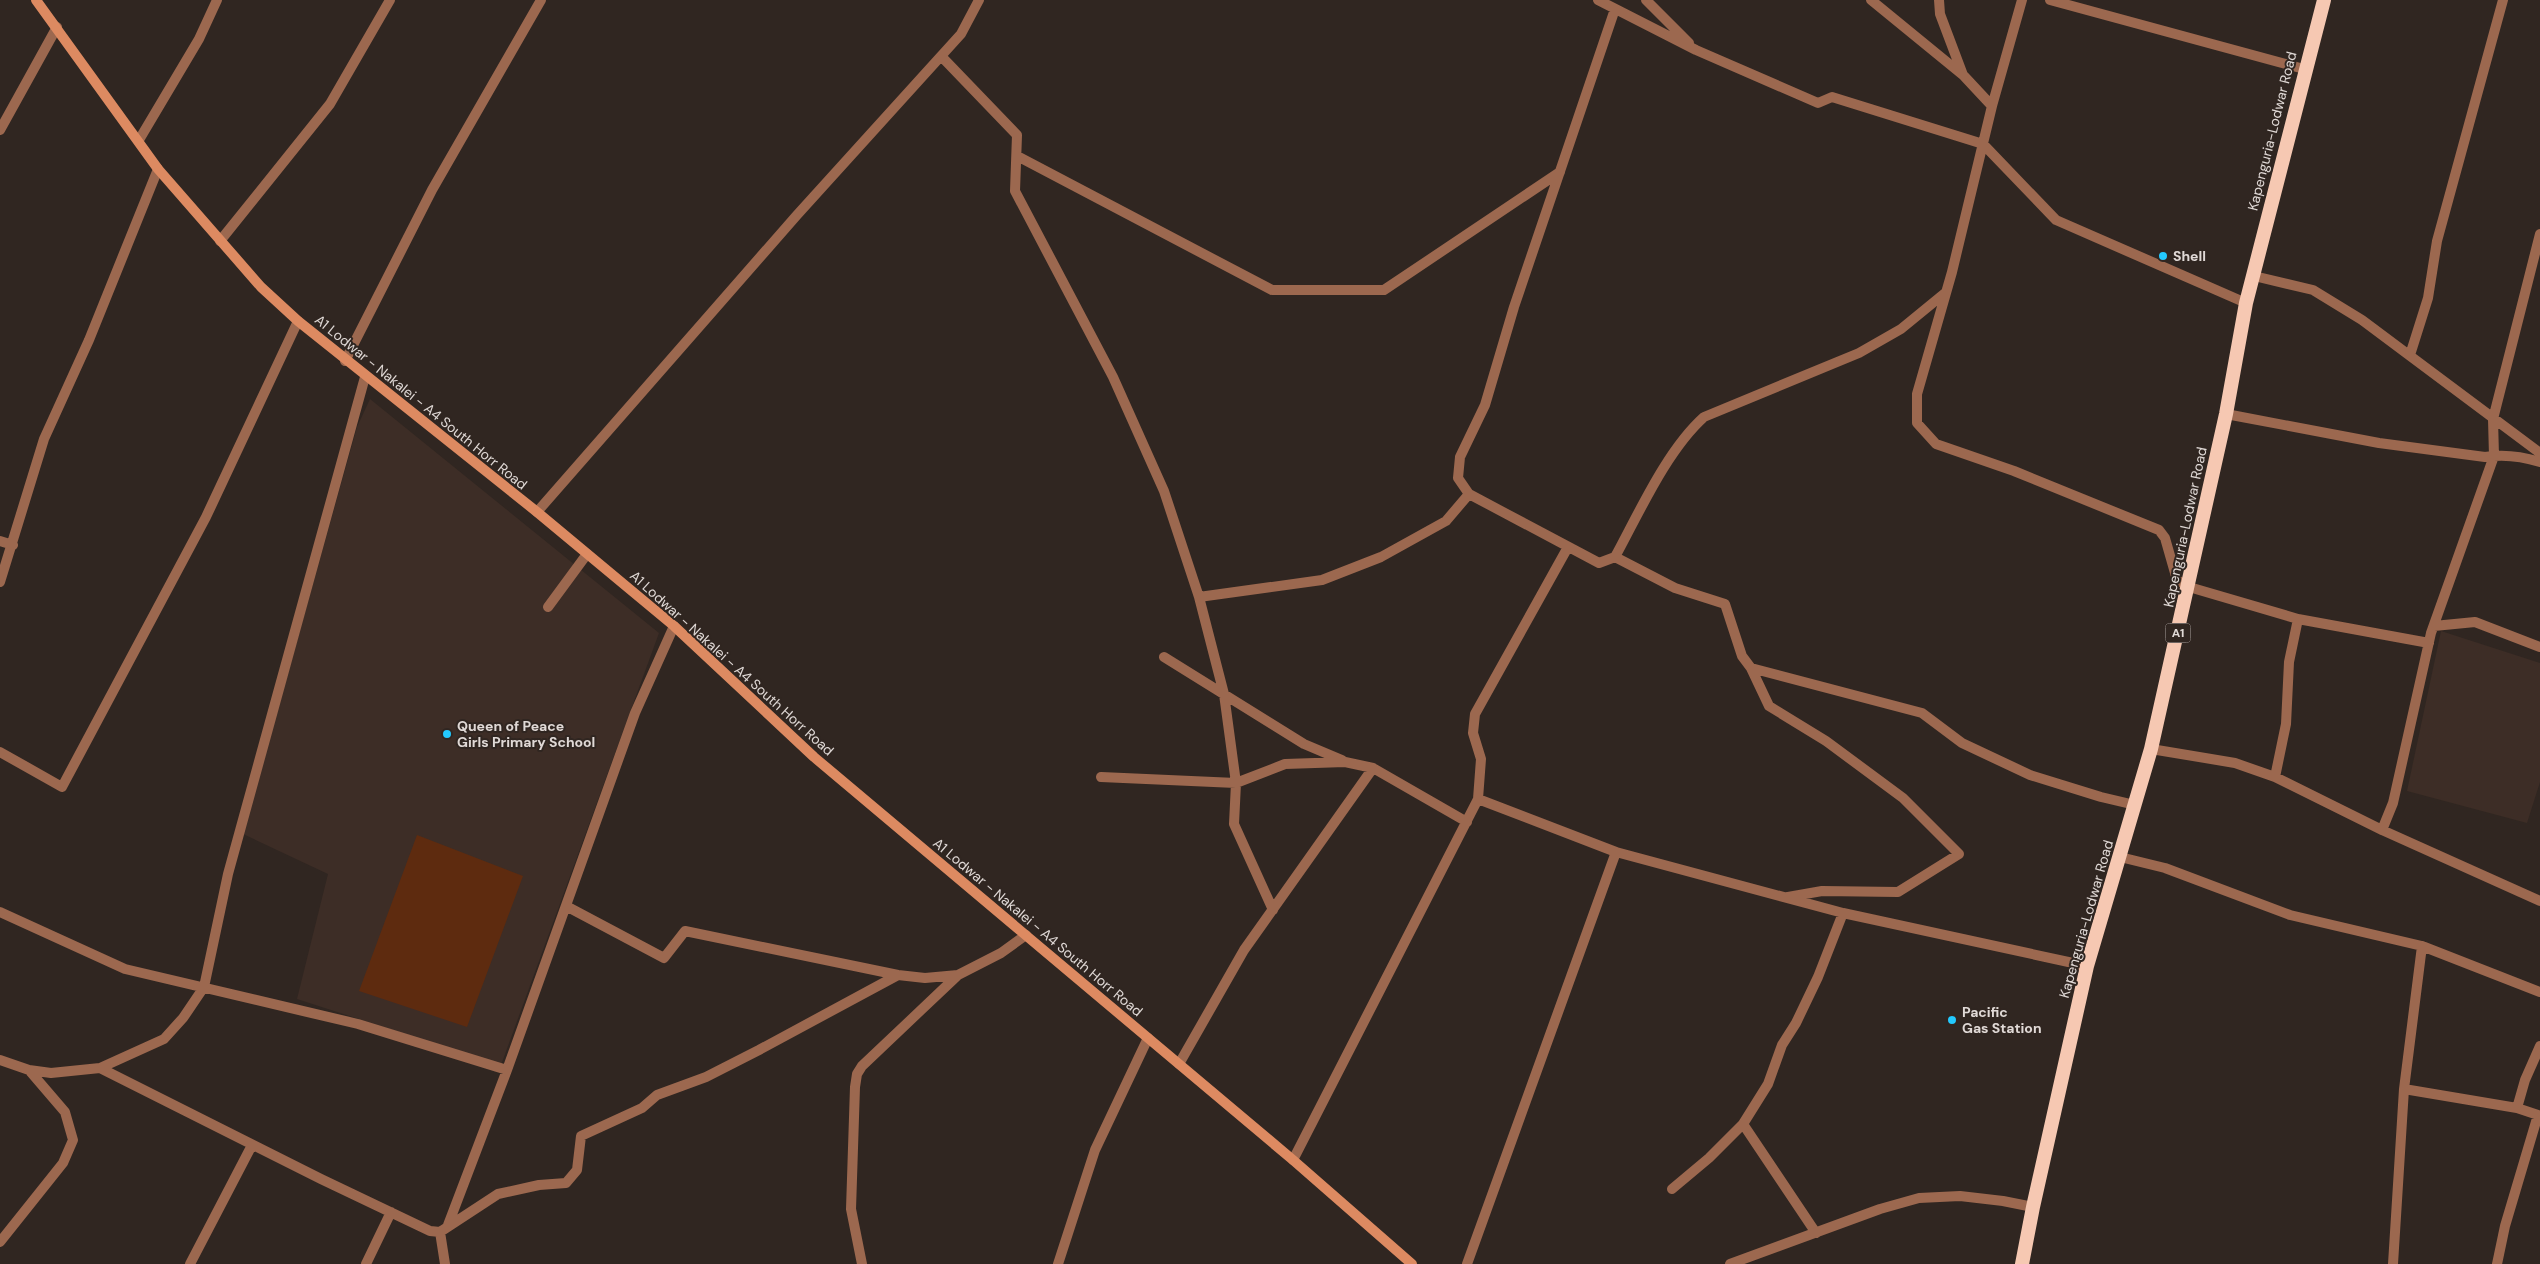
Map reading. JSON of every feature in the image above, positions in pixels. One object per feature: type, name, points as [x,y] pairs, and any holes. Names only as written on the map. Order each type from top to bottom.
[{"type":"highway","name":"Kapenguria-Lodwar Road","points":[[2022,1264],[2087,966],[2151,749],[2189,587],[2226,414],[2246,303],[2304,69],[2324,0]]},
{"type":"main road","name":"A1 Lodwar - Nakalei - A4 South Horr Road","points":[[36,0],[139,140],[158,169],[261,287],[298,322],[365,377],[538,512],[674,626],[814,757],[1293,1160],[1412,1264]]},
{"type":"street","points":[[139,140],[199,39],[217,0]]},
{"type":"street","points":[[220,241],[330,104],[390,0]]},
{"type":"street","points":[[345,360],[432,190],[541,0]]},
{"type":"street","points":[[538,512],[797,215],[960,34],[979,0]]},
{"type":"street","points":[[1598,0],[1696,50],[1818,103],[1832,97],[1983,144],[2056,220],[2246,303]]},
{"type":"street","points":[[1646,0],[1696,50]]},
{"type":"street","points":[[1871,0],[1964,76],[1992,106]]},
{"type":"street","points":[[1939,0],[1940,14],[1964,76]]},
{"type":"street","points":[[2022,0],[1992,106],[1945,293],[1917,394],[1917,423],[1936,444],[2014,471],[2159,530],[2165,538],[2177,580],[2189,587],[2298,619],[2429,643]]},
{"type":"street","points":[[2050,0],[2304,69]]},
{"type":"street","points":[[2410,355],[2428,298],[2437,241],[2503,0]]},
{"type":"street","points":[[1615,9],[1514,307],[1485,405],[1460,457],[1458,478],[1469,494],[1599,564],[1615,557],[1677,448],[1690,429],[1704,417],[1859,352],[1901,328],[1945,293]]},
{"type":"street","points":[[0,130],[57,27]]},
{"type":"street","points":[[941,56],[1017,135],[1015,191],[1113,377],[1164,491],[1199,597],[1224,694],[1236,783],[1234,824],[1273,910]]},
{"type":"street","points":[[1016,156],[1272,290],[1384,290],[1560,172]]},
{"type":"street","points":[[0,582],[13,546],[44,439],[89,340],[158,169]]},
{"type":"street","points":[[2382,830],[2393,803],[2434,626],[2494,456],[2493,419],[2540,234]]},
{"type":"street","points":[[2254,276],[2313,290],[2362,320],[2540,453]]},
{"type":"street","points":[[0,752],[62,787],[206,517],[298,322]]},
{"type":"street","points":[[0,1060],[29,1070],[51,1073],[100,1068],[164,1039],[183,1018],[204,987],[228,874],[365,377]]},
{"type":"street","points":[[2226,414],[2379,442],[2485,458],[2494,456],[2522,457],[2540,462]]},
{"type":"street","points":[[1199,597],[1322,580],[1382,557],[1446,521],[1469,494]]},
{"type":"street","points":[[0,541],[13,546]]},
{"type":"street","points":[[1293,1160],[1478,800],[1481,759],[1473,733],[1475,714],[1568,547]]},
{"type":"street","points":[[548,607],[566,580],[587,554]]},
{"type":"street","points":[[1615,557],[1675,588],[1725,604],[1742,656],[1751,668],[1768,706],[1826,741],[1903,798],[1959,854],[1898,892],[1822,891],[1785,898]]},
{"type":"street","points":[[2274,777],[2286,724],[2289,662],[2298,619]]},
{"type":"street","points":[[2434,626],[2475,622],[2540,647]]},
{"type":"street","points":[[445,1264],[443,1230],[451,1220],[507,1070],[635,714],[674,626]]},
{"type":"street","points":[[1164,657],[1304,744],[1345,762],[1373,768],[1467,822]]},
{"type":"street","points":[[1751,668],[1922,713],[1962,743],[2030,775],[2101,797],[2135,805]]},
{"type":"street","points":[[2151,749],[2235,763],[2274,777],[2382,830],[2540,901]]},
{"type":"street","points":[[1101,777],[1236,783],[1285,764],[1345,762]]},
{"type":"street","points":[[1179,1064],[1244,950],[1373,768]]},
{"type":"street","points":[[1478,800],[1616,852],[1843,913],[2087,966]]},
{"type":"street","points":[[1467,1264],[1616,852]]},
{"type":"street","points":[[2120,857],[2165,868],[2290,915],[2422,946],[2540,992]]},
{"type":"street","points":[[566,906],[664,958],[685,931],[898,975],[924,978],[958,976]]},
{"type":"street","points":[[0,912],[125,969],[358,1024],[507,1070]]},
{"type":"street","points":[[1672,1189],[1709,1158],[1743,1124],[1768,1084],[1782,1045],[1796,1023],[1818,978],[1843,913]]},
{"type":"street","points":[[862,1264],[851,1209],[857,1074],[871,1058],[958,976],[1001,953],[1026,935]]},
{"type":"street","points":[[2393,1264],[2404,1089],[2422,946]]},
{"type":"street","points":[[100,1068],[252,1145],[430,1231],[443,1230],[498,1194],[539,1185],[566,1183],[577,1170],[582,1136],[642,1108],[657,1095],[706,1077],[760,1050],[898,975]]},
{"type":"street","points":[[1058,1264],[1095,1150],[1148,1038]]},
{"type":"street","points":[[2517,1108],[2524,1080],[2540,1046]]},
{"type":"street","points":[[0,1242],[63,1163],[73,1140],[65,1112],[29,1070]]},
{"type":"street","points":[[2404,1089],[2517,1108],[2538,1115],[2507,1218],[2497,1264]]},
{"type":"street","points":[[1743,1124],[1816,1233]]},
{"type":"street","points":[[190,1264],[252,1145]]},
{"type":"street","points":[[1730,1264],[1880,1209],[1919,1198],[1960,1196],[2033,1207]]},
{"type":"street","points":[[366,1264],[390,1212]]},
{"type":"shaded area","name":"Queen of Peace Girls Primary School","points":[[370,399],[659,633],[501,1065],[297,999],[328,874],[243,834],[357,427]]},
{"type":"shaded area","points":[[2441,631],[2540,663],[2540,782],[2527,823],[2407,791]]},
{"type":"shaded area","points":[[417,835],[523,876],[467,1027],[359,991]]},
{"type":"place","name":"Shell","points":[[2163,256]]},
{"type":"place","name":"Queen of Peace Girls Primary School","points":[[447,734]]},
{"type":"place","name":"Pacific Gas Station","points":[[1952,1020]]}]
